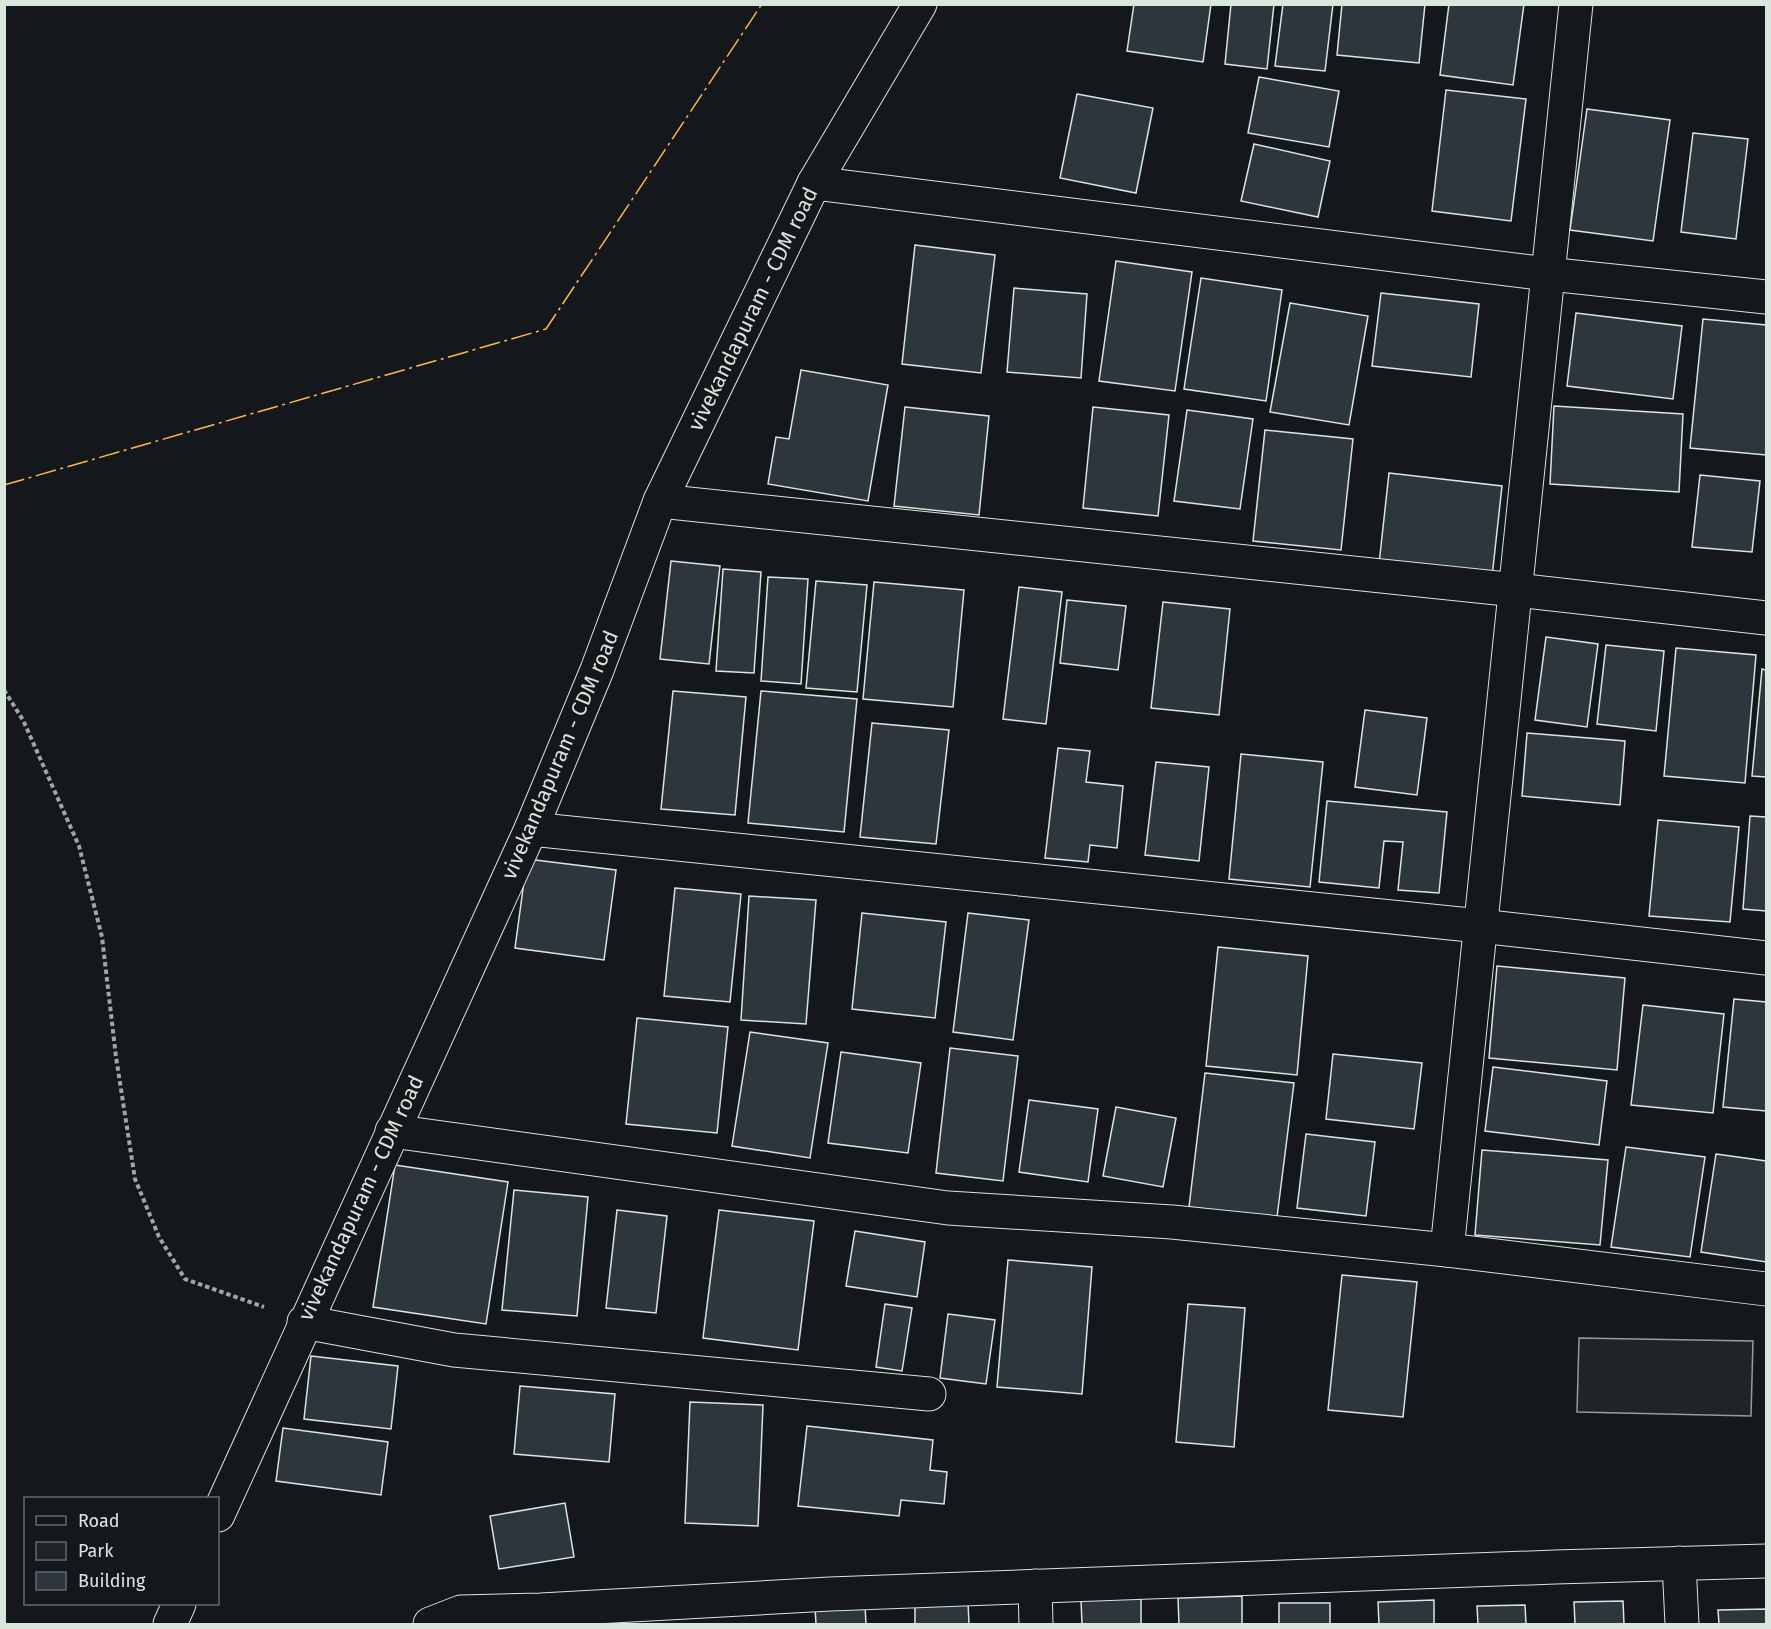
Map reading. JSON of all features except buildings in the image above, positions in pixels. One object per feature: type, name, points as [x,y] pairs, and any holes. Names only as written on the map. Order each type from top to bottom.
[{"type":"street","name":"vivekandapuram - CDM road","points":[[219,1513],[304,1322],[531,829],[597,670],[660,501],[814,183],[920,4]]},
{"type":"street","points":[[1447,1250],[1576,4]]},
{"type":"street","points":[[814,183],[1548,274],[1767,297]]},
{"type":"street","points":[[660,501],[1767,618]]},
{"type":"street","points":[[531,829],[1480,926],[1767,958]]},
{"type":"street","points":[[392,1131],[948,1208],[1172,1222],[1447,1250],[1767,1289]]},
{"type":"street","points":[[304,1322],[454,1350],[929,1394]]},
{"type":"street","points":[[430,1624],[461,1612],[542,1610],[830,1594],[1767,1561]]},
{"type":"street","points":[[1679,1563],[1682,1624]]},
{"type":"street","points":[[1035,1586],[1036,1624]]},
{"type":"street","points":[[170,1624],[179,1605]]},
{"type":"path","points":[[4,690],[23,720],[79,846],[102,937],[116,1057],[135,1179],[159,1237],[185,1279],[304,1322]]},
{"type":"green space","points":[[1579,1338],[1753,1341],[1751,1416],[1577,1412]]},
{"type":"power","points":[[4,485],[546,329],[762,4]]}]
